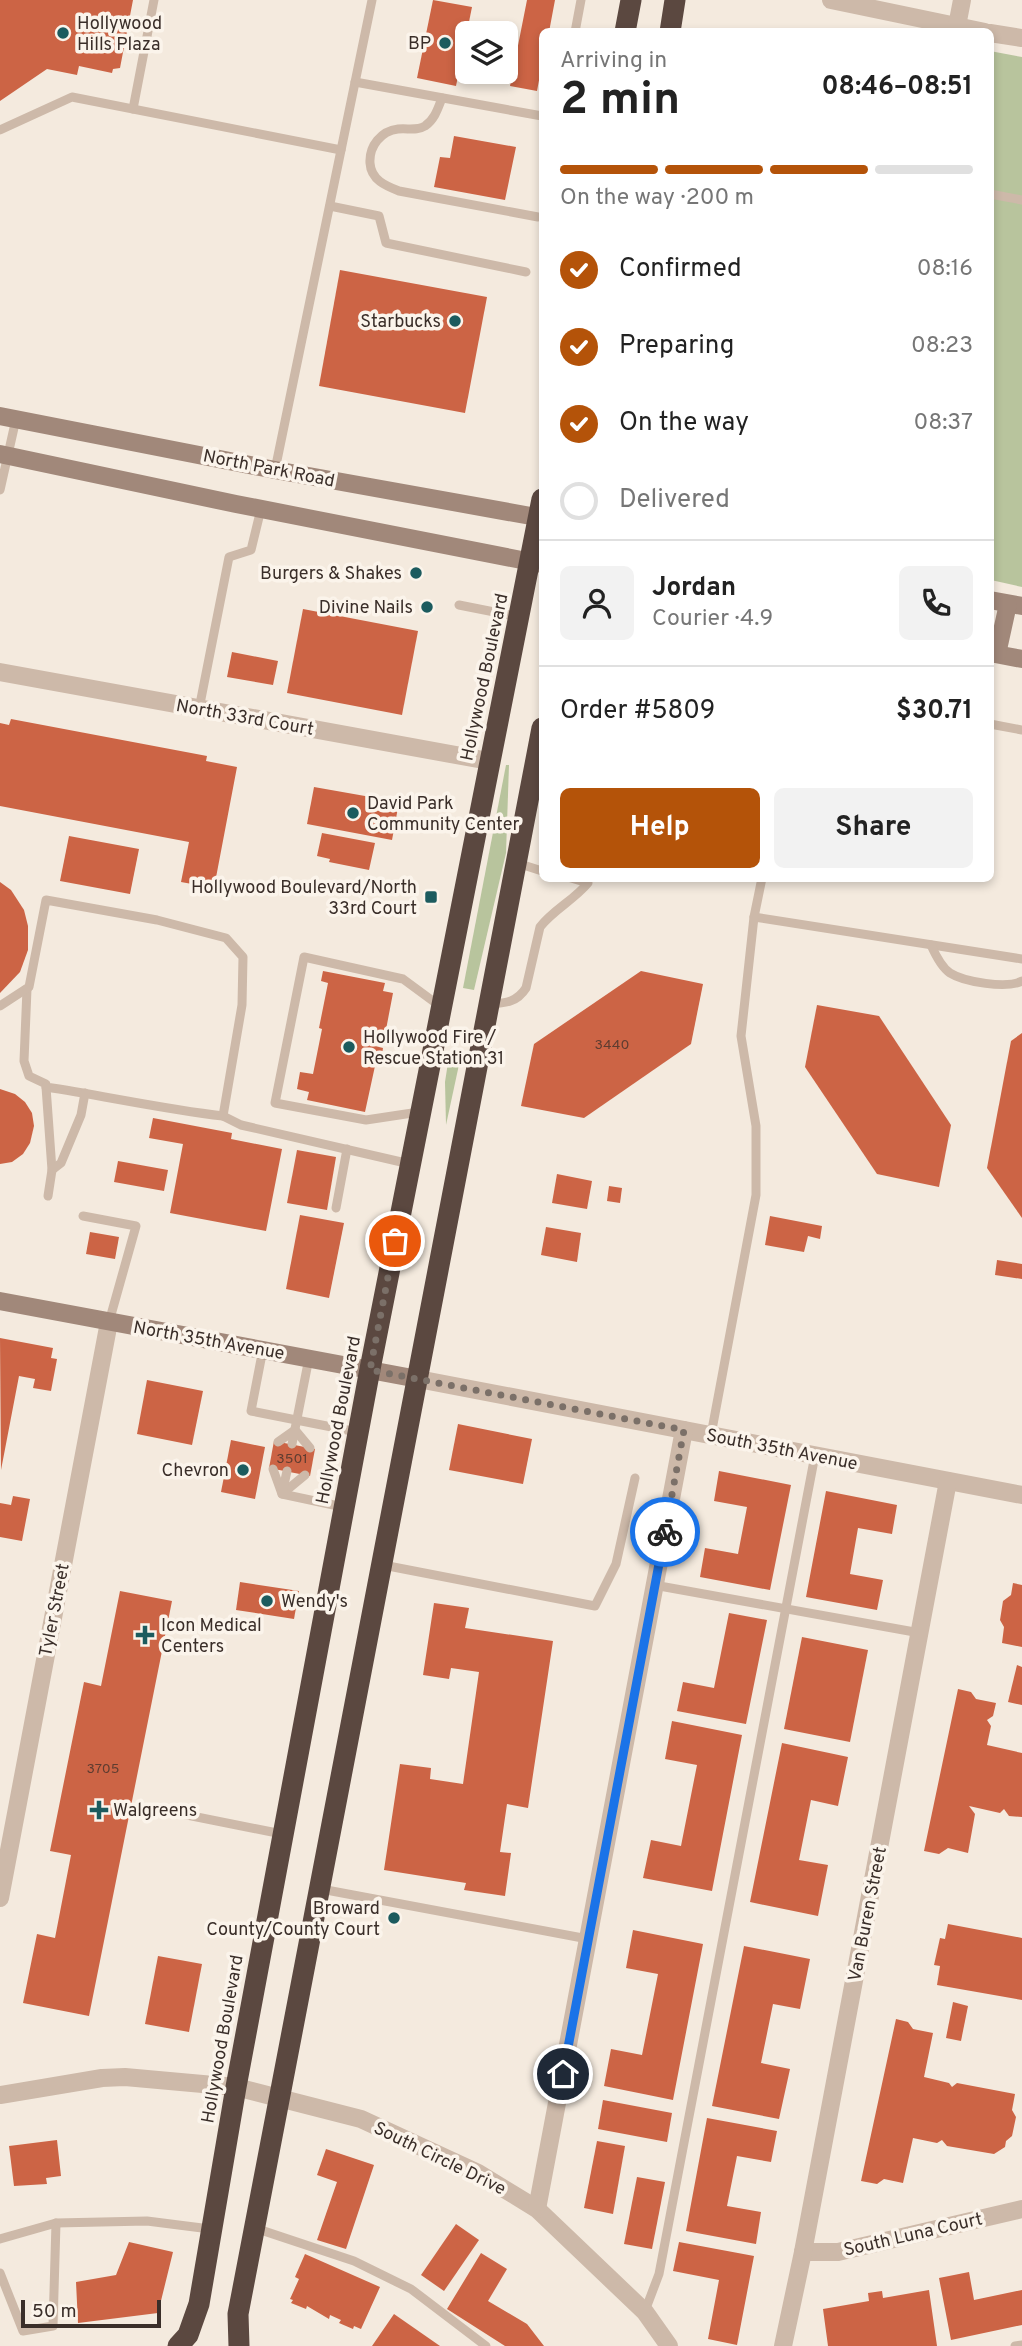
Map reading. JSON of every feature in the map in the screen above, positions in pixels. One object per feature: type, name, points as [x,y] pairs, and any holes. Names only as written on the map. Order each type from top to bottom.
[{"type":"highway","points":[[626,28],[631,0]]},
{"type":"highway","points":[[671,28],[675,0]]},
{"type":"highway","name":"Hollywood Boulevard","points":[[178,2346],[188,2335],[199,2304],[236,2087],[370,1370],[489,761],[519,617],[537,563],[539,538]]},
{"type":"highway","points":[[239,2346],[238,2314],[539,744]]},
{"type":"street","points":[[831,0],[952,28]]},
{"type":"street","points":[[956,28],[962,0]]},
{"type":"street","points":[[994,34],[1022,38]]},
{"type":"street","name":"North Park Road","points":[[8,418],[275,470],[539,512]]},
{"type":"street","points":[[4,455],[537,563]]},
{"type":"street","points":[[1007,603],[994,654],[1022,659]]},
{"type":"street","name":"North 33rd Court","points":[[0,672],[489,761]]},
{"type":"street","name":"North 35th Avenue","points":[[0,1301],[418,1379]]},
{"type":"street","name":"Tyler Street","points":[[0,1898],[109,1322]]},
{"type":"street","name":"South 35th Avenue","points":[[418,1379],[1022,1495]]},
{"type":"street","points":[[537,2209],[684,1430]]},
{"type":"street","name":"Van Buren Street","points":[[783,2346],[948,1481]]},
{"type":"street","name":"South Circle Drive","points":[[0,2095],[102,2078],[125,2077],[236,2087],[361,2119],[478,2172],[537,2209],[645,2312],[669,2346]]},
{"type":"street","name":"South Luna Court","points":[[803,2252],[838,2252],[1022,2209]]},
{"type":"lane","points":[[133,109],[155,0]]},
{"type":"lane","points":[[275,470],[372,0]]},
{"type":"lane","points":[[576,28],[581,0]]},
{"type":"lane","points":[[355,82],[539,115]]},
{"type":"lane","points":[[0,130],[72,97],[341,150]]},
{"type":"lane","points":[[442,98],[429,123],[421,128],[395,129],[375,141],[370,162],[375,178],[385,186],[399,191],[538,217]]},
{"type":"lane","points":[[994,195],[1022,200]]},
{"type":"lane","points":[[330,206],[379,216],[386,243],[526,272]]},
{"type":"lane","points":[[0,490],[8,418]]},
{"type":"lane","points":[[199,709],[229,557],[251,550],[261,509]]},
{"type":"lane","points":[[459,605],[519,617]]},
{"type":"lane","points":[[994,725],[1022,730]]},
{"type":"lane","points":[[517,863],[539,869]]},
{"type":"lane","points":[[490,1004],[508,1003],[520,997],[526,988],[540,927],[545,919],[572,900],[588,883],[585,882]]},
{"type":"lane","points":[[711,1435],[756,1195],[756,1126],[741,1036],[754,917],[761,882]]},
{"type":"lane","points":[[48,1196],[52,1170],[46,1084],[29,1076],[24,1061],[27,989],[46,900],[157,920],[226,938],[243,957],[242,1005],[223,1116]]},
{"type":"lane","points":[[754,917],[1022,959]]},
{"type":"lane","points":[[931,945],[939,961],[950,973],[966,979],[1005,986],[1022,981]]},
{"type":"lane","points":[[421,1111],[366,1120],[275,1103],[304,957],[403,979],[441,1007]]},
{"type":"lane","points":[[0,1006],[27,989]]},
{"type":"lane","points":[[46,1087],[170,1110],[223,1116],[254,1128],[410,1164]]},
{"type":"lane","points":[[52,1170],[61,1164],[81,1115],[85,1093]]},
{"type":"lane","points":[[336,1208],[347,1149]]},
{"type":"lane","points":[[83,1216],[136,1226],[109,1322]]},
{"type":"lane","points":[[263,1349],[251,1411],[296,1425],[358,1433]]},
{"type":"lane","points":[[292,1444],[309,1358]]},
{"type":"lane","points":[[278,1442],[296,1425]]},
{"type":"lane","points":[[296,1425],[310,1448]]},
{"type":"lane","points":[[645,2312],[659,2274],[815,1455]]},
{"type":"lane","points":[[272,1469],[282,1494]]},
{"type":"lane","points":[[282,1494],[287,1471]]},
{"type":"lane","points":[[282,1494],[305,1475]]},
{"type":"lane","points":[[383,1565],[595,1606],[616,1564],[635,1478]]},
{"type":"lane","points":[[282,1494],[345,1507]]},
{"type":"lane","points":[[654,1586],[920,1633]]},
{"type":"lane","points":[[152,1808],[284,1834]]},
{"type":"lane","points":[[321,1889],[588,1939]]},
{"type":"lane","points":[[0,2239],[56,2223],[147,2221],[212,2229]]},
{"type":"lane","points":[[0,2273],[23,2331],[53,2326],[56,2223]]},
{"type":"lane","points":[[255,2228],[354,2261],[411,2289],[486,2346]]},
{"type":"lane","points":[[1015,2346],[1022,2345]]},
{"type":"green space","points":[[994,52],[1022,57],[1022,587],[994,581]]},
{"type":"green space","points":[[506,765],[509,765],[506,853],[474,990],[463,988]]},
{"type":"green space","points":[[455,1055],[460,1060],[446,1125],[445,1082],[449,1056]]},
{"type":"building","name":"Hollywood Hills Plaza","points":[[0,0],[133,0],[120,68],[113,69],[112,73],[79,66],[77,75],[47,69],[0,101]]},
{"type":"building","name":"BP","points":[[433,0],[472,7],[469,21],[455,21],[456,86],[417,78]]},
{"type":"building","points":[[527,0],[555,0],[550,28],[539,28],[537,91],[510,86],[518,84],[518,46]]},
{"type":"building","points":[[454,136],[516,147],[505,200],[434,187],[440,157],[450,158]]},
{"type":"building","points":[[340,270],[487,297],[465,413],[319,386]]},
{"type":"building","points":[[303,609],[418,631],[402,715],[287,693]]},
{"type":"building","points":[[232,652],[278,661],[273,685],[227,677]]},
{"type":"building","points":[[11,719],[207,756],[206,761],[237,767],[214,888],[181,882],[189,842],[0,806],[0,723],[9,725]]},
{"type":"building","name":"David Park Community Center","points":[[314,787],[399,802],[392,840],[307,824]]},
{"type":"building","points":[[322,833],[375,843],[369,870],[329,862],[330,859],[317,856]]},
{"type":"building","points":[[69,836],[139,849],[130,894],[60,881]]},
{"type":"building","points":[[0,882],[11,890],[24,910],[28,926],[28,950],[20,972],[0,993]]},
{"type":"building","points":[[323,971],[385,983],[383,991],[393,993],[384,1040],[376,1039],[375,1046],[383,1048],[380,1067],[375,1066],[365,1112],[307,1100],[309,1092],[297,1089],[300,1072],[313,1074],[328,983],[321,981]]},
{"type":"building","points":[[641,971],[703,984],[691,1044],[584,1118],[521,1106],[534,1044]]},
{"type":"building","points":[[817,1005],[879,1016],[951,1125],[939,1187],[877,1174],[805,1067]]},
{"type":"building","points":[[1022,1033],[1022,1218],[987,1168],[1011,1041]]},
{"type":"building","points":[[0,1089],[15,1094],[25,1102],[32,1113],[34,1126],[30,1143],[23,1154],[12,1162],[0,1164]]},
{"type":"building","points":[[153,1118],[232,1133],[231,1139],[282,1149],[266,1231],[170,1213],[183,1144],[149,1138]]},
{"type":"building","points":[[297,1150],[336,1157],[327,1210],[287,1203]]},
{"type":"building","points":[[118,1161],[168,1170],[164,1191],[114,1182]]},
{"type":"building","points":[[557,1174],[592,1181],[587,1209],[552,1203]]},
{"type":"building","points":[[609,1186],[622,1188],[620,1203],[607,1201]]},
{"type":"building","points":[[300,1215],[344,1223],[329,1298],[286,1289]]},
{"type":"building","points":[[770,1216],[822,1226],[820,1239],[808,1236],[804,1252],[765,1245]]},
{"type":"building","points":[[546,1227],[581,1233],[577,1262],[541,1255]]},
{"type":"building","points":[[90,1232],[119,1237],[115,1259],[86,1254]]},
{"type":"building","points":[[997,1260],[1022,1264],[1022,1279],[995,1275]]},
{"type":"building","points":[[0,1338],[53,1348],[51,1358],[57,1359],[51,1391],[33,1388],[35,1379],[19,1376],[1,1470]]},
{"type":"building","points":[[147,1380],[203,1391],[192,1445],[137,1434]]},
{"type":"building","points":[[458,1424],[532,1439],[523,1484],[449,1470]]},
{"type":"building","name":"Chevron","points":[[231,1440],[265,1447],[255,1499],[221,1492]]},
{"type":"building","points":[[274,1441],[315,1449],[310,1476],[269,1468]]},
{"type":"building","points":[[719,1471],[791,1485],[770,1590],[700,1577],[705,1548],[738,1554],[747,1507],[714,1501]]},
{"type":"building","points":[[826,1491],[897,1505],[892,1534],[858,1528],[850,1574],[883,1580],[877,1610],[806,1597]]},
{"type":"building","points":[[13,1496],[30,1499],[22,1541],[0,1537],[0,1503],[11,1505]]},
{"type":"building","name":"Wendy's","points":[[240,1582],[299,1591],[294,1619],[236,1610]]},
{"type":"building","points":[[1013,1583],[1022,1585],[1022,1647],[1002,1643],[1004,1627],[1000,1620],[1003,1601],[1011,1595]]},
{"type":"building","points":[[120,1591],[172,1601],[89,2016],[23,2003],[37,1934],[55,1938],[71,1855],[50,1851],[84,1682],[101,1686]]},
{"type":"building","points":[[434,1603],[469,1608],[465,1628],[553,1641],[528,1808],[507,1804],[500,1852],[511,1853],[505,1896],[464,1890],[466,1883],[384,1870],[400,1764],[431,1768],[430,1779],[463,1784],[479,1672],[451,1668],[449,1679],[423,1675]]},
{"type":"building","points":[[729,1613],[767,1620],[746,1724],[677,1711],[683,1682],[714,1688]]},
{"type":"building","points":[[802,1637],[868,1650],[850,1742],[784,1729]]},
{"type":"building","points":[[1017,1665],[1022,1667],[1022,1705],[1008,1702]]},
{"type":"building","points":[[958,1689],[971,1692],[976,1699],[996,1703],[993,1716],[987,1720],[991,1726],[987,1745],[1022,1753],[1022,1817],[1009,1816],[1004,1809],[1000,1813],[969,1806],[975,1814],[968,1853],[948,1848],[939,1854],[924,1851]]},
{"type":"building","points":[[672,1721],[742,1735],[712,1891],[643,1878],[651,1840],[681,1846],[697,1765],[665,1759]]},
{"type":"building","points":[[782,1743],[848,1757],[838,1806],[811,1800],[799,1860],[828,1865],[818,1916],[750,1902]]},
{"type":"building","points":[[948,1924],[1022,1938],[1022,2000],[937,1985],[940,1966],[934,1965],[940,1938],[945,1939]]},
{"type":"building","points":[[633,1930],[703,1944],[673,2100],[604,2086],[611,2049],[642,2055],[658,1974],[626,1968]]},
{"type":"building","points":[[744,1946],[810,1959],[800,2009],[773,2004],[761,2063],[790,2069],[779,2119],[712,2106]]},
{"type":"building","points":[[158,1956],[202,1964],[189,2032],[145,2024]]},
{"type":"building","points":[[953,2002],[968,2006],[961,2041],[946,2038]]},
{"type":"building","points":[[896,2019],[908,2022],[913,2029],[933,2033],[924,2077],[949,2083],[952,2087],[957,2083],[1015,2094],[1012,2110],[1016,2117],[1012,2136],[1006,2141],[1005,2147],[994,2154],[947,2146],[942,2140],[937,2143],[913,2138],[903,2183],[884,2179],[877,2184],[861,2181]]},
{"type":"building","points":[[603,2100],[672,2113],[667,2142],[598,2129]]},
{"type":"building","points":[[707,2118],[777,2131],[771,2162],[737,2156],[727,2206],[761,2212],[756,2244],[686,2231]]},
{"type":"building","points":[[57,2140],[61,2176],[46,2178],[47,2184],[14,2186],[9,2146]]},
{"type":"building","points":[[597,2141],[625,2146],[613,2214],[584,2208]]},
{"type":"building","points":[[326,2149],[374,2165],[346,2249],[317,2240],[337,2182],[317,2175]]},
{"type":"building","points":[[637,2177],[665,2182],[652,2249],[624,2244]]},
{"type":"building","points":[[456,2224],[479,2240],[444,2291],[421,2275]]},
{"type":"building","points":[[129,2242],[173,2252],[158,2313],[78,2323],[76,2282],[116,2275]]},
{"type":"building","points":[[679,2242],[754,2256],[737,2345],[708,2339],[719,2280],[673,2271]]},
{"type":"building","points":[[481,2253],[507,2269],[488,2301],[527,2324],[544,2346],[505,2346],[447,2309]]},
{"type":"building","points":[[305,2254],[380,2287],[361,2329],[354,2326],[353,2329],[339,2323],[341,2320],[330,2315],[329,2319],[307,2306],[306,2309],[291,2303],[293,2300],[290,2299],[299,2279],[295,2277]]},
{"type":"building","points":[[969,2272],[974,2300],[1022,2290],[1022,2325],[951,2340],[939,2278]]},
{"type":"building","points":[[929,2290],[937,2346],[828,2346],[823,2309],[869,2301],[868,2293],[882,2291],[883,2298]]},
{"type":"building","points":[[394,2314],[440,2346],[372,2346]]},
{"type":"way so far","points":[[395,1241],[370,1370],[684,1430],[665,1532]]},
{"type":"place","name":"Hollywood Hills Plaza","points":[[63,33]]},
{"type":"place","name":"BP","points":[[445,43]]},
{"type":"place","name":"Starbucks","points":[[455,321]]},
{"type":"place","name":"Burgers & Shakes","points":[[416,573]]},
{"type":"place","name":"Divine Nails","points":[[427,607]]},
{"type":"place","name":"David Park Community Center","points":[[353,813]]},
{"type":"place","name":"Hollywood Boulevard/North 33rd Court","points":[[431,897]]},
{"type":"place","name":"Hollywood Fire / Rescue Station 31","points":[[349,1047]]},
{"type":"place","name":"Chevron","points":[[243,1470]]},
{"type":"place","name":"Wendy's","points":[[267,1601]]},
{"type":"place","name":"Icon Medical Centers","points":[[145,1635]]},
{"type":"place","name":"Walgreens","points":[[99,1810]]},
{"type":"place","name":"Broward County/County Court","points":[[394,1918]]},
{"type":"route","points":[[563,2074],[665,1532]]}]
